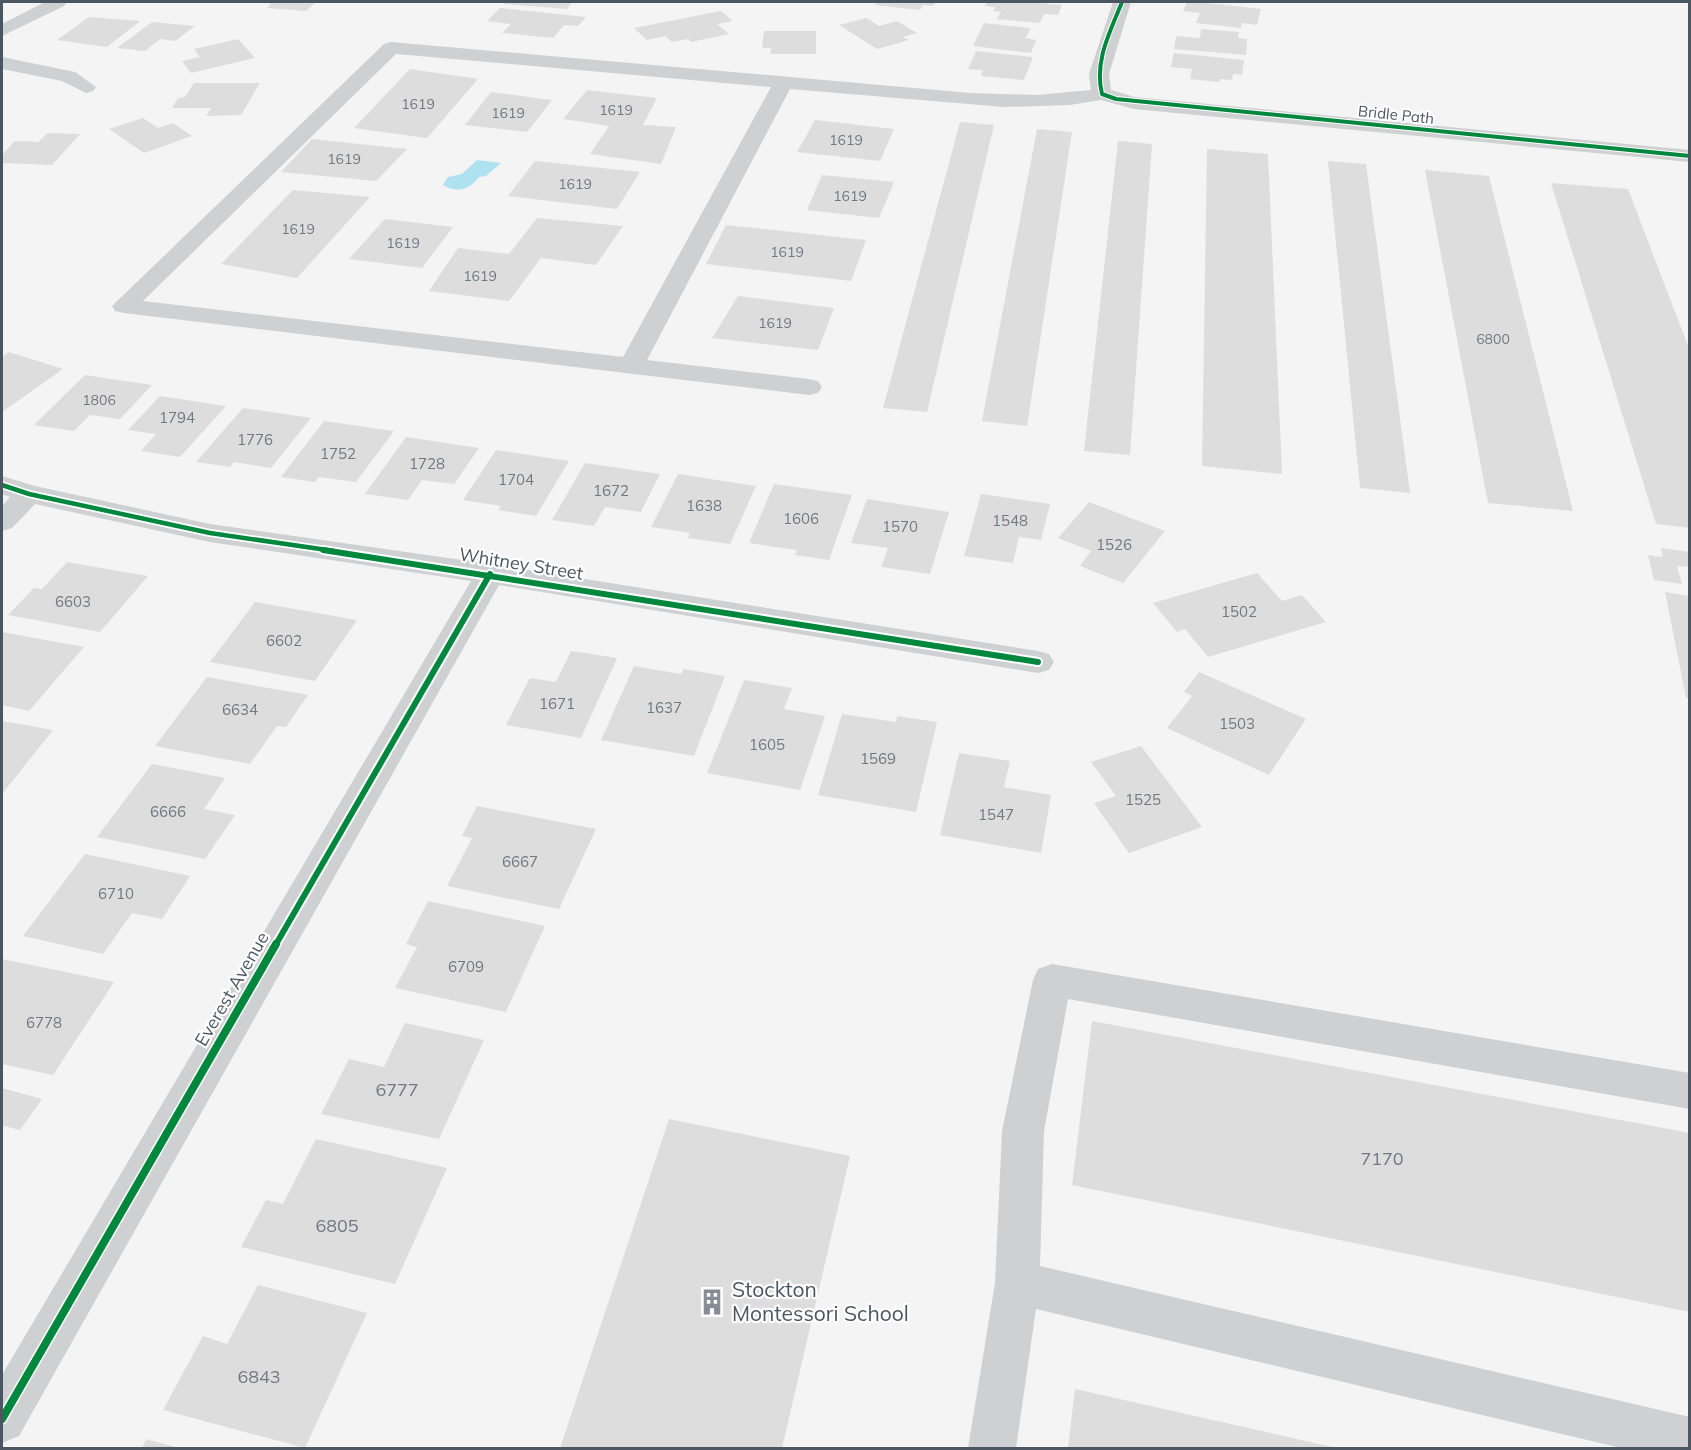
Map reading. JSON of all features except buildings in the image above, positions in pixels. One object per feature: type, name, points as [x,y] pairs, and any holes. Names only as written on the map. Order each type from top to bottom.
[{"type":"street","points":[[2,31],[58,2]]},
{"type":"street","points":[[809,387],[124,306],[391,48],[593,68],[987,99],[1069,100],[1102,94],[1099,74],[1122,2]]},
{"type":"street","points":[[2,63],[68,76],[86,87]]},
{"type":"street","points":[[631,366],[784,82]]},
{"type":"street","name":"Bridle Path","points":[[1102,94],[1134,103],[1689,156]]},
{"type":"street","points":[[2,522],[15,490]]},
{"type":"street","name":"Whitney Street","points":[[15,490],[210,533],[490,574],[1038,662]]},
{"type":"street","name":"Everest Avenue","points":[[2,1419],[490,574]]},
{"type":"street","points":[[992,1449],[1017,1283],[1023,1131],[1052,980],[1689,1091]]},
{"type":"street","points":[[1017,1283],[1689,1441]]},
{"type":"water","points":[[477,160],[501,163],[486,176],[479,177],[472,185],[463,189],[448,188],[443,185],[448,177],[462,174]]},
{"type":"cycle path","points":[[1122,2],[1108,35],[1099,71],[1102,94],[1116,99],[1690,156]]},
{"type":"cycle path","points":[[2,485],[29,494],[210,533],[490,574],[1038,662]]},
{"type":"cycle path","points":[[2,1419],[490,574]]},
{"type":"place","name":"Stockton Montessori School","points":[[712,1302]]}]
